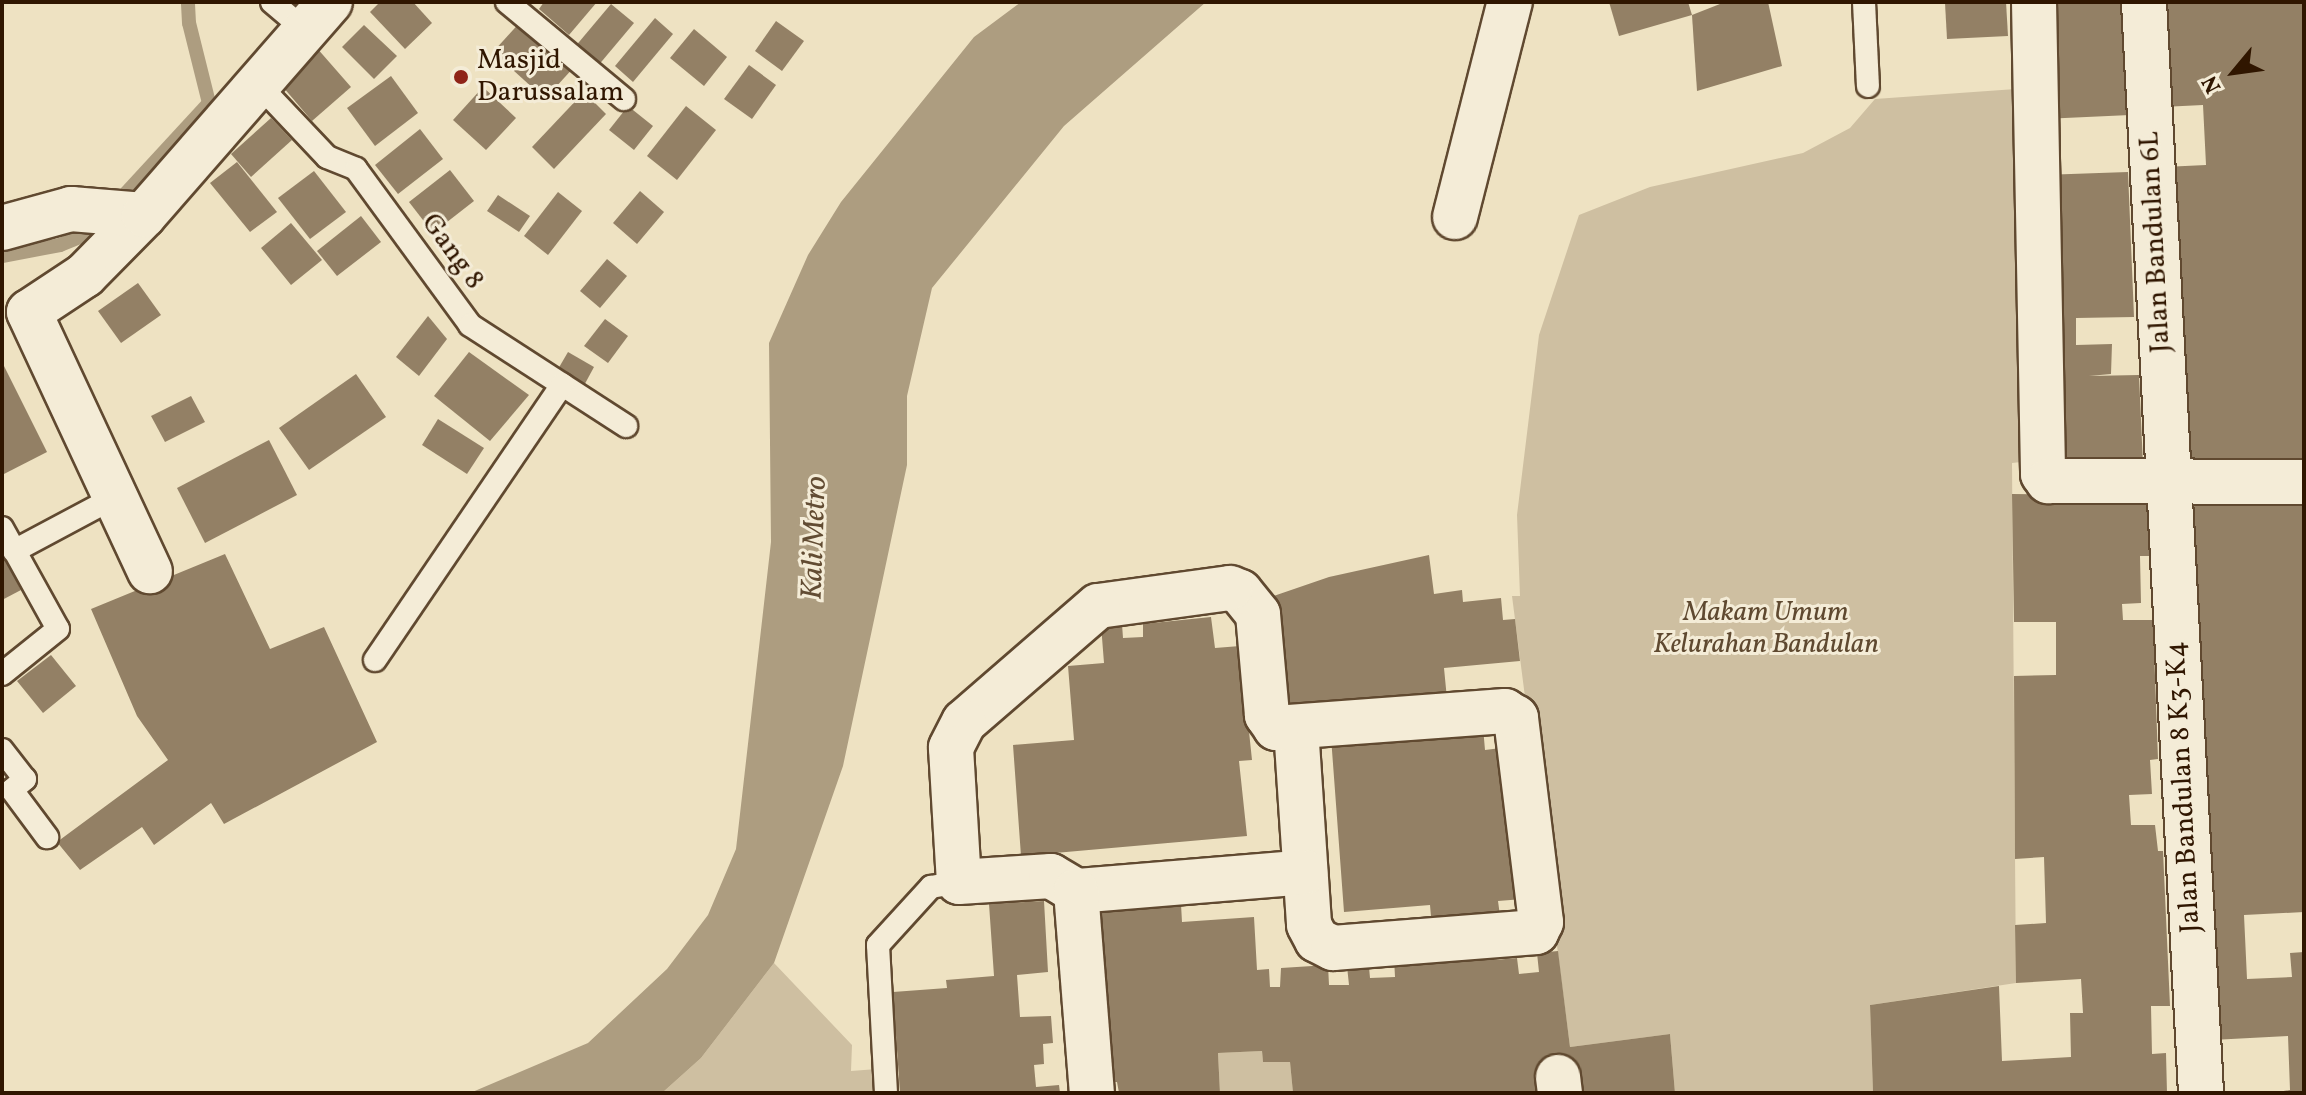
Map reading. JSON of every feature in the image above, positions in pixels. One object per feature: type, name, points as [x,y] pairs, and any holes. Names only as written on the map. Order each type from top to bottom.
[{"type":"street","points":[[1455,217],[1510,2]]},
{"type":"street","points":[[2034,2],[2039,468],[2048,481],[2304,482]]},
{"type":"street","name":"Jalan Bandulan 6L","points":[[2144,2],[2167,481]]},
{"type":"street","points":[[150,571],[29,312],[85,275],[135,214],[258,84],[317,16]]},
{"type":"street","points":[[2,228],[75,210],[135,214]]},
{"type":"street","name":"Jalan Bandulan 8 K3-K4","points":[[2167,481],[2201,1093]]},
{"type":"street","points":[[1296,728],[1312,934],[1333,948],[1524,936],[1536,932],[1541,922],[1518,725],[1511,713],[1276,728],[1267,715],[1258,614],[1240,592],[1230,588],[1098,606],[956,734],[951,748],[959,882],[1051,876],[1076,891],[1305,872]]},
{"type":"street","points":[[1076,891],[1092,1093]]},
{"type":"lane","points":[[272,2],[317,16]]},
{"type":"lane","points":[[507,2],[624,99]]},
{"type":"lane","points":[[1864,2],[1868,86]]},
{"type":"lane","name":"Gang 8","points":[[258,84],[327,157],[356,169],[464,320],[626,426]]},
{"type":"lane","points":[[375,660],[562,385]]},
{"type":"lane","points":[[14,551],[115,497]]},
{"type":"lane","points":[[2,528],[58,629],[2,674]]},
{"type":"lane","points":[[2,750],[25,779],[12,790],[47,837]]},
{"type":"lane","points":[[886,1093],[878,945],[931,887],[959,882]]},
{"type":"green space","name":"Makam Umum Kelurahan Bandulan","points":[[2030,88],[2030,461],[2012,463],[2016,983],[1870,1005],[1873,1093],[1675,1093],[1670,1034],[1570,1047],[1512,596],[1520,596],[1517,515],[1539,335],[1579,215],[1650,187],[1803,153],[1850,128],[1875,99]]},
{"type":"green space","points":[[774,963],[852,1045],[851,1071],[877,1069],[879,1093],[662,1093],[701,1058]]},
{"type":"green space","points":[[1262,1051],[1263,1062],[1290,1062],[1293,1093],[1220,1093],[1218,1053]]},
{"type":"water","name":"Kali Metro","points":[[1021,2],[1206,2],[1064,126],[932,288],[907,396],[907,465],[843,766],[774,963],[701,1058],[662,1093],[470,1093],[588,1043],[667,969],[708,915],[736,849],[771,542],[769,343],[808,255],[841,202],[974,37]]},
{"type":"building","points":[[380,2],[413,2],[432,23],[405,49],[370,12]]},
{"type":"building","points":[[544,2],[597,2],[569,35],[539,9]]},
{"type":"building","points":[[1609,2],[1688,2],[1692,15],[1619,36]]},
{"type":"building","points":[[1725,2],[1768,2],[1782,66],[1697,91],[1692,15]]},
{"type":"building","points":[[2006,2],[2008,36],[1947,39],[1945,3]]},
{"type":"building","points":[[2041,2],[2124,2],[2130,115],[2043,119]]},
{"type":"building","points":[[2157,2],[2304,2],[2304,461],[2179,463],[2164,167],[2206,165],[2203,105],[2162,107]]},
{"type":"building","points":[[611,4],[634,23],[597,67],[574,48]]},
{"type":"building","points":[[655,18],[673,34],[633,82],[615,66]]},
{"type":"building","points":[[523,19],[575,66],[545,99],[493,52]]},
{"type":"building","points":[[776,21],[804,41],[782,71],[755,51]]},
{"type":"building","points":[[364,25],[397,56],[374,79],[342,47]]},
{"type":"building","points":[[694,29],[727,57],[704,86],[670,58]]},
{"type":"building","points":[[316,47],[351,87],[312,121],[277,80]]},
{"type":"building","points":[[749,65],[776,85],[752,119],[724,99]]},
{"type":"building","points":[[391,76],[418,113],[375,146],[347,108]]},
{"type":"building","points":[[483,87],[516,118],[486,150],[453,120]]},
{"type":"building","points":[[584,92],[606,114],[554,169],[532,147]]},
{"type":"building","points":[[628,106],[653,126],[634,150],[609,130]]},
{"type":"building","points":[[686,106],[716,130],[677,180],[647,156]]},
{"type":"building","points":[[271,118],[292,140],[251,177],[231,154]]},
{"type":"building","points":[[420,129],[443,159],[398,194],[375,165]]},
{"type":"building","points":[[237,162],[277,212],[250,232],[210,183]]},
{"type":"building","points":[[450,170],[474,201],[433,233],[409,202]]},
{"type":"building","points":[[314,171],[346,212],[310,239],[278,198]]},
{"type":"building","points":[[2128,172],[2134,317],[2076,318],[2076,345],[2112,344],[2111,374],[2089,376],[2139,375],[2143,465],[2045,467],[2042,175]]},
{"type":"building","points":[[640,191],[664,212],[637,244],[613,223]]},
{"type":"building","points":[[558,192],[582,211],[548,255],[524,236]]},
{"type":"building","points":[[498,195],[530,216],[519,232],[487,211]]},
{"type":"building","points":[[361,216],[381,242],[337,276],[317,251]]},
{"type":"building","points":[[291,223],[322,260],[291,285],[261,248]]},
{"type":"building","points":[[607,259],[627,276],[600,308],[580,291]]},
{"type":"building","points":[[138,283],[161,315],[121,343],[98,311]]},
{"type":"building","points":[[428,316],[447,339],[419,376],[396,357]]},
{"type":"building","points":[[605,319],[628,336],[608,363],[584,346]]},
{"type":"building","points":[[469,352],[529,395],[490,441],[434,396]]},
{"type":"building","points":[[568,352],[594,367],[581,391],[554,376]]},
{"type":"building","points":[[2,362],[47,452],[2,475]]},
{"type":"building","points":[[356,374],[386,417],[309,470],[279,428]]},
{"type":"building","points":[[191,396],[205,422],[165,442],[151,416]]},
{"type":"building","points":[[438,419],[484,448],[467,474],[422,445]]},
{"type":"building","points":[[269,440],[297,495],[205,543],[177,488]]},
{"type":"building","points":[[2012,494],[2149,495],[2151,556],[2140,556],[2141,603],[2122,604],[2123,620],[2153,620],[2158,759],[2150,760],[2152,794],[2129,795],[2131,825],[2155,825],[2158,851],[2163,851],[2170,1006],[2151,1006],[2152,1054],[2166,1053],[2167,1093],[1873,1093],[1870,1005],[1999,986],[2002,1061],[2071,1057],[2070,1013],[2083,1013],[2081,979],[2016,983],[2015,925],[2046,923],[2044,857],[2015,859],[2014,676],[2056,675],[2056,622],[2014,622]]},
{"type":"building","points":[[2304,498],[2304,912],[2244,915],[2247,979],[2292,977],[2290,953],[2304,952],[2304,1093],[2271,1093],[2290,1090],[2288,1036],[2212,1040],[2180,504]]},
{"type":"building","points":[[2,553],[21,590],[2,600]]},
{"type":"building","points":[[225,554],[270,649],[324,627],[377,742],[224,824],[211,803],[154,845],[142,827],[80,870],[57,842],[168,760],[137,716],[91,609]]},
{"type":"building","points":[[1429,555],[1434,594],[1462,590],[1463,602],[1501,598],[1503,620],[1515,619],[1520,661],[1444,668],[1447,699],[1278,709],[1268,598],[1329,577]]},
{"type":"building","points":[[1211,617],[1215,648],[1240,646],[1252,760],[1239,761],[1247,836],[1021,856],[1013,745],[1074,740],[1068,666],[1104,663],[1101,625],[1122,624],[1123,638],[1143,637],[1143,624]]},
{"type":"building","points":[[51,655],[76,686],[43,713],[17,681]]},
{"type":"building","points":[[1483,727],[1485,750],[1509,747],[1523,899],[1498,901],[1501,923],[1432,928],[1430,905],[1344,912],[1331,737]]},
{"type":"building","points":[[1044,901],[1048,972],[1017,975],[1020,1017],[1051,1016],[1053,1043],[1043,1044],[1044,1064],[1034,1065],[1036,1087],[1059,1085],[1060,1093],[900,1093],[893,992],[947,988],[946,980],[994,976],[989,904]]},
{"type":"building","points":[[1181,904],[1182,922],[1254,917],[1257,970],[1269,969],[1270,987],[1280,987],[1281,968],[1328,965],[1329,985],[1349,985],[1346,957],[1368,956],[1370,978],[1395,977],[1394,958],[1493,951],[1494,960],[1517,958],[1519,974],[1539,972],[1537,953],[1558,951],[1570,1047],[1670,1034],[1675,1093],[1293,1093],[1290,1062],[1263,1062],[1262,1051],[1218,1053],[1220,1093],[1119,1093],[1117,1082],[1104,1083],[1093,912]]},
{"type":"waterway","points":[[115,205],[209,103],[189,23],[188,2]]},
{"type":"waterway","points":[[2,256],[60,245],[82,236],[100,219]]},
{"type":"place","name":"Masjid Darussalam","points":[[461,77]]}]
